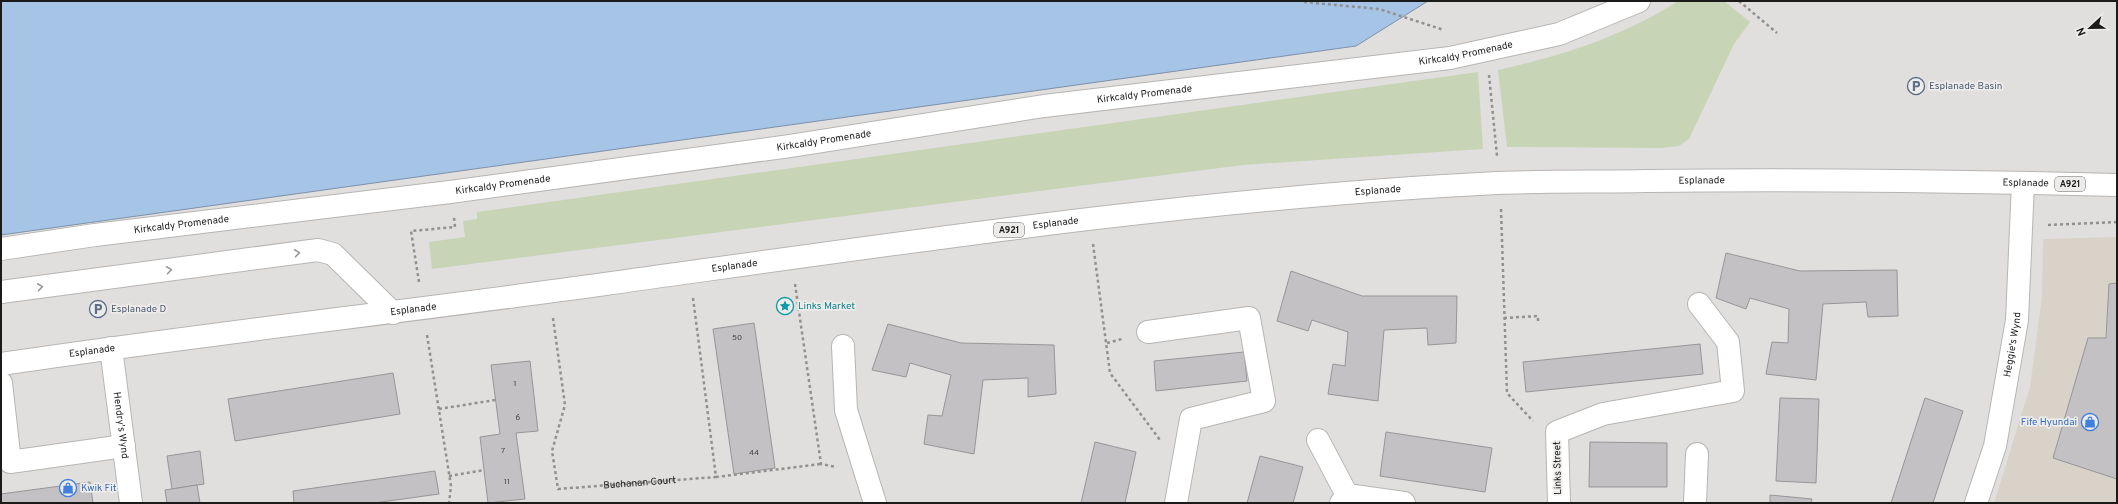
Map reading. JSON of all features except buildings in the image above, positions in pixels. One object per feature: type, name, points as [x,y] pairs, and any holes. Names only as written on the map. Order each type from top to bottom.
[{"type":"street","name":"Kirkcaldy Promenade","points":[[1,249],[95,235],[458,191],[775,148],[1044,106],[1450,58],[1486,52],[1559,34],[1639,1]]},
{"type":"street","name":"Esplanade","points":[[1,364],[111,348],[393,313],[792,258],[1090,219],[1231,203],[1500,183],[1718,180],[2117,185]]},
{"type":"street","name":"Heggie's Wynd","points":[[1976,503],[1995,446],[2017,320],[2023,183]]},
{"type":"street","points":[[1,292],[318,250],[332,254],[393,313]]},
{"type":"street","points":[[1557,432],[1603,414],[1733,391],[1728,342],[1699,304]]},
{"type":"street","points":[[1148,332],[1249,318],[1264,401],[1191,419],[1176,503]]},
{"type":"street","points":[[843,346],[846,410],[875,503]]},
{"type":"street","name":"Hendry's Wynd","points":[[111,348],[131,503]]},
{"type":"street","points":[[1,383],[10,462],[124,446]]},
{"type":"street","name":"Links Street","points":[[1557,432],[1558,503]]},
{"type":"street","points":[[1318,440],[1344,499],[1404,503]]},
{"type":"street","points":[[1695,503],[1697,454]]},
{"type":"path","points":[[1739,1],[1778,33]]},
{"type":"path","points":[[1304,2],[1379,10],[1444,30],[1486,52],[1500,183],[1507,393],[1531,420],[1557,432]]},
{"type":"path","points":[[1090,219],[1110,373],[1182,469]]},
{"type":"path","points":[[2021,226],[2117,222]]},
{"type":"path","points":[[792,258],[821,464]]},
{"type":"path","points":[[690,272],[716,477],[821,464],[866,473]]},
{"type":"path","name":"Buchanan Court","points":[[549,292],[565,405],[552,451],[558,489],[716,477]]},
{"type":"path","points":[[1504,318],[1538,316],[1538,321]]},
{"type":"path","points":[[439,409],[495,400]]},
{"type":"path","points":[[449,476],[484,470]]},
{"type":"shaded area","points":[[2117,237],[2117,503],[1994,503],[2030,387],[2042,296],[2043,239]]},
{"type":"green space","points":[[1678,1],[1724,1],[1750,22],[1734,44],[1689,139],[1679,146],[1661,148],[1507,147],[1498,70],[1568,52],[1591,44],[1635,25]]},
{"type":"green space","points":[[1478,72],[1483,149],[1243,165],[432,269],[429,242],[465,237],[463,221],[477,219],[477,212]]},
{"type":"water","points":[[1,1],[1428,1],[1356,46],[1,235]]},
{"type":"place","name":"Esplanade Basin","points":[[1916,86]]},
{"type":"place","name":"Links Market","points":[[785,306]]},
{"type":"place","name":"Esplanade D","points":[[98,309]]},
{"type":"place","name":"Fife Hyundai","points":[[2090,422]]},
{"type":"place","name":"Kwik Fit","points":[[68,488]]}]
